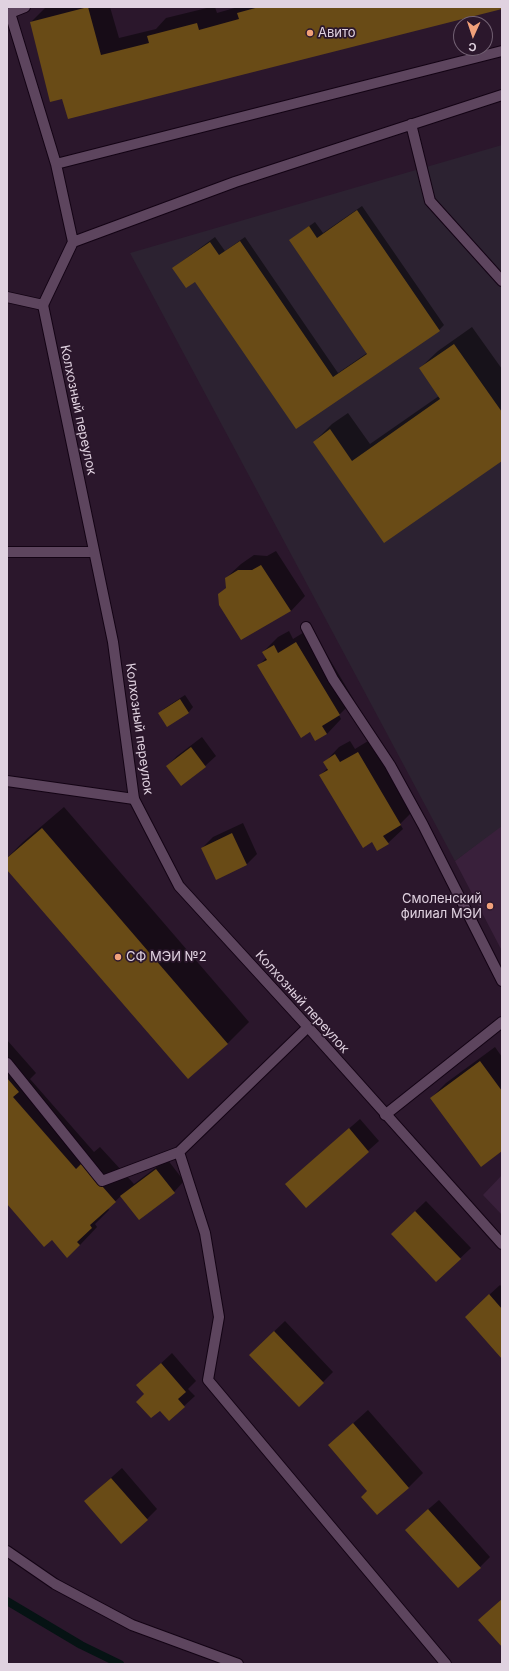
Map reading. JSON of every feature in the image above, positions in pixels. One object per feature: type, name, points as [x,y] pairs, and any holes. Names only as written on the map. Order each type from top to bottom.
[{"type":"street","points":[[7,297],[43,306],[73,242],[56,164],[10,13],[25,7]]},
{"type":"street","points":[[56,164],[502,51]]},
{"type":"street","points":[[73,242],[235,182],[502,94]]},
{"type":"street","points":[[411,124],[430,201],[502,281]]},
{"type":"street","name":"Колхозный переулок","points":[[43,306],[113,642],[134,799],[179,886],[308,1027],[385,1115],[502,1244]]},
{"type":"street","points":[[7,552],[94,552]]},
{"type":"street","points":[[306,628],[333,679],[390,765],[423,825],[502,982]]},
{"type":"street","points":[[7,781],[134,799]]},
{"type":"street","points":[[385,1115],[502,1022]]},
{"type":"street","points":[[7,1063],[102,1181],[179,1152],[308,1027]]},
{"type":"street","points":[[179,1152],[205,1233],[219,1316],[208,1380],[446,1664]]},
{"type":"street","points":[[7,1551],[55,1584],[132,1625],[238,1664]]},
{"type":"shaded area","points":[[502,145],[502,826],[455,861],[130,253]]},
{"type":"shaded area","name":"Смоленский филиал МЭИ","points":[[502,824],[502,951],[455,861]]},
{"type":"shaded area","points":[[502,1175],[502,1215],[483,1195]]},
{"type":"building","points":[[88,7],[101,55],[149,43],[147,36],[197,23],[199,30],[239,19],[237,13],[259,7],[502,7],[502,9],[474,16],[453,16],[453,21],[68,119],[62,99],[50,102],[30,22]]},
{"type":"building","points":[[357,210],[440,331],[296,429],[195,282],[186,288],[172,268],[210,242],[219,255],[240,241],[333,377],[367,354],[289,240],[309,226],[317,238]]},
{"type":"building","points":[[454,344],[502,412],[502,461],[384,543],[313,442],[330,429],[352,461],[440,399],[419,368]]},
{"type":"building","points":[[261,565],[291,611],[241,640],[219,605],[218,594],[226,588],[225,578],[238,570],[252,570]]},
{"type":"building","points":[[296,642],[340,715],[322,726],[327,734],[315,741],[310,732],[301,738],[257,665],[267,660],[262,652],[274,645],[278,653]]},
{"type":"building","points":[[180,699],[189,713],[167,727],[158,713]]},
{"type":"building","points":[[191,747],[206,767],[181,786],[166,766]]},
{"type":"building","points":[[358,752],[401,825],[383,836],[389,844],[377,851],[372,842],[363,848],[319,775],[328,770],[323,762],[335,754],[340,762]]},
{"type":"building","name":"СФ МЭИ №2","points":[[42,828],[228,1044],[188,1079],[7,870],[7,858]]},
{"type":"building","points":[[232,833],[247,865],[216,880],[201,848]]},
{"type":"building","points":[[480,1061],[502,1091],[502,1151],[481,1167],[430,1098]]},
{"type":"building","points":[[7,1078],[19,1092],[13,1097],[76,1169],[82,1163],[116,1202],[90,1225],[92,1228],[77,1242],[80,1245],[67,1258],[52,1240],[44,1247],[7,1204]]},
{"type":"building","points":[[349,1128],[369,1152],[306,1208],[285,1184]]},
{"type":"building","points":[[156,1169],[175,1193],[139,1220],[120,1196]]},
{"type":"building","points":[[415,1211],[461,1259],[436,1282],[391,1234]]},
{"type":"building","points":[[489,1294],[502,1309],[502,1359],[465,1317]]},
{"type":"building","points":[[274,1331],[324,1383],[299,1407],[249,1355]]},
{"type":"building","points":[[161,1363],[186,1392],[178,1399],[185,1407],[169,1421],[160,1411],[151,1418],[136,1402],[144,1394],[136,1385]]},
{"type":"building","points":[[353,1423],[409,1488],[377,1515],[361,1497],[367,1491],[328,1445]]},
{"type":"building","points":[[111,1478],[148,1520],[121,1544],[84,1501]]},
{"type":"building","points":[[428,1509],[481,1568],[458,1588],[405,1530]]},
{"type":"building","points":[[502,1599],[502,1647],[478,1620]]},
{"type":"waterway","points":[[7,1601],[81,1645],[120,1664]]},
{"type":"place","name":"Авито","points":[[310,33]]},
{"type":"place","name":"Смоленский филиал МЭИ","points":[[490,906]]},
{"type":"place","name":"СФ МЭИ №2","points":[[118,957]]}]
